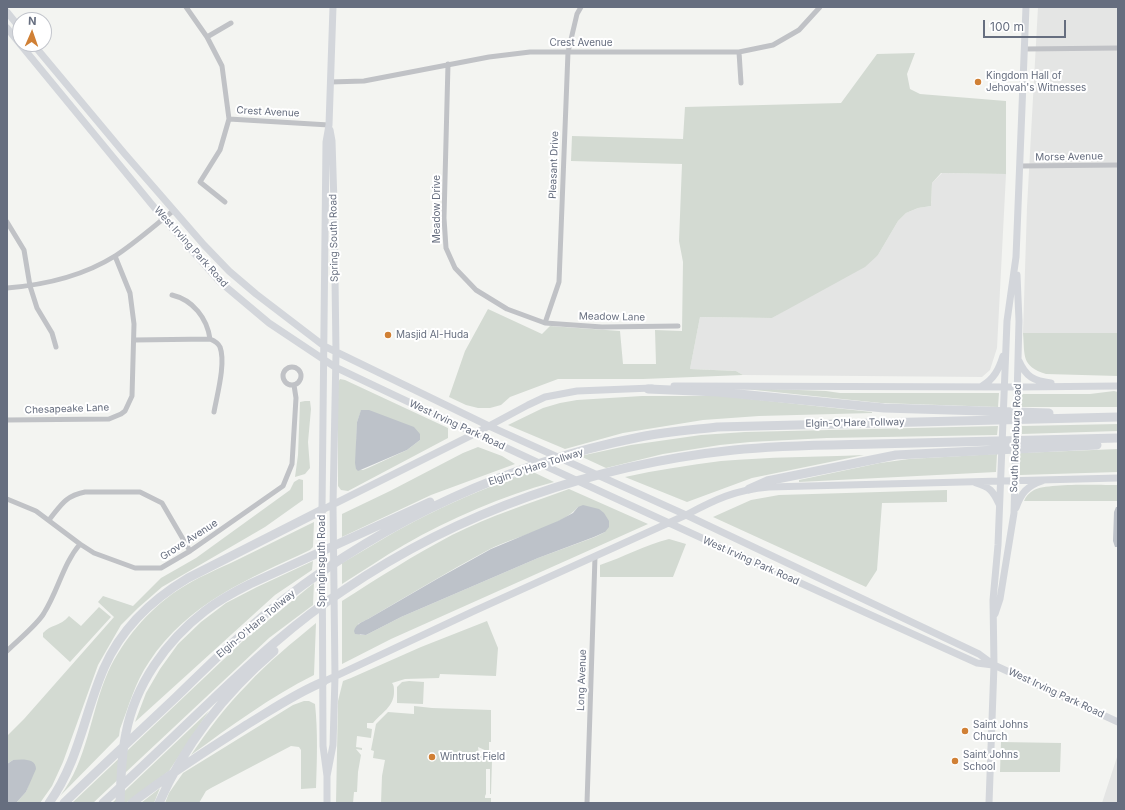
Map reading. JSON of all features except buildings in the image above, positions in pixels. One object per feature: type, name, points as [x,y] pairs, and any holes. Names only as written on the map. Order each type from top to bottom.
[{"type":"highway","points":[[648,389],[718,392],[884,408],[988,416],[1118,417]]},
{"type":"highway","points":[[1032,416],[1118,413]]},
{"type":"highway","name":"Elgin-O'Hare Tollway","points":[[64,803],[238,638],[282,600],[342,558],[396,526],[466,491],[525,468],[574,453],[641,437],[679,431],[717,427],[988,416]]},
{"type":"highway","points":[[159,803],[176,768],[201,730],[222,703],[273,651],[314,615],[368,573],[409,549],[458,524],[496,508],[561,485],[613,471],[734,450],[809,446],[987,446],[1118,438]]},
{"type":"highway","points":[[1031,444],[1118,444]]},
{"type":"highway","points":[[749,489],[767,481],[881,457],[987,446]]},
{"type":"highway","points":[[120,803],[122,758],[126,732],[131,715],[143,685],[151,671],[170,644],[186,626],[224,598],[250,584],[446,495],[466,491]]},
{"type":"highway","points":[[49,803],[71,764],[99,680],[108,658],[127,629],[138,616],[172,588],[188,578],[322,510]]},
{"type":"highway","points":[[103,803],[250,663],[286,632],[314,615]]},
{"type":"highway","points":[[132,803],[192,760],[302,691],[323,682]]},
{"type":"main road","name":"Spring South Road","points":[[324,346],[326,142],[329,124],[333,7]]},
{"type":"main road","name":"South Rodenburg Road","points":[[994,618],[1000,600],[1014,513],[1019,321],[1016,256],[1026,7]]},
{"type":"main road","name":"West Irving Park Road","points":[[27,52],[164,218],[220,281],[269,323],[335,367],[474,434],[977,663],[994,665]]},
{"type":"main road","name":"West Irving Park Road","points":[[40,52],[204,246],[229,271],[256,294],[324,346],[489,426],[686,515],[979,654],[994,665],[1118,722]]},
{"type":"main road","name":"Spring South Road","points":[[329,124],[332,142],[334,187],[336,353]]},
{"type":"main road","name":"South Rodenburg Road","points":[[989,803],[994,665],[993,600],[998,545],[1007,321],[1016,256]]},
{"type":"main road","points":[[982,386],[990,382],[1000,367],[1006,343]]},
{"type":"main road","name":"Springinsguth Road","points":[[324,346],[322,510],[323,746],[327,776],[327,803]]},
{"type":"main road","name":"Springinsguth Road","points":[[327,776],[333,745],[335,677],[332,505],[336,353]]},
{"type":"main road","points":[[1018,359],[1023,370],[1036,380],[1063,386]]},
{"type":"main road","points":[[322,510],[474,434],[528,405],[557,394],[577,391],[648,389],[670,386],[1118,386]]},
{"type":"main road","points":[[323,682],[474,611],[735,492],[777,486],[1118,478]]},
{"type":"main road","points":[[1014,513],[1019,499],[1025,490],[1038,483],[1051,479]]},
{"type":"main road","points":[[970,481],[985,485],[993,491],[1000,505]]},
{"type":"street","points":[[186,7],[207,38],[222,66],[229,119],[220,150],[200,182],[225,202]]},
{"type":"street","name":"Pleasant Drive","points":[[545,323],[559,282],[568,52],[581,7]]},
{"type":"street","name":"Crest Avenue","points":[[330,82],[364,81],[488,56],[530,52],[739,52],[773,45],[799,30],[820,7]]},
{"type":"street","points":[[207,38],[231,23]]},
{"type":"street","points":[[1025,49],[1118,48]]},
{"type":"street","points":[[739,52],[741,83]]},
{"type":"street","name":"Meadow Drive","points":[[448,64],[444,218],[446,248],[455,268],[476,290],[507,309],[545,323]]},
{"type":"street","name":"Crest Avenue","points":[[229,119],[329,124]]},
{"type":"street","name":"Morse Avenue","points":[[1020,166],[1118,165]]},
{"type":"street","points":[[7,288],[30,286],[79,274],[115,256],[173,211]]},
{"type":"street","points":[[7,222],[24,250],[30,286],[37,308],[52,333],[56,347]]},
{"type":"street","points":[[115,256],[130,293],[134,324],[134,340],[210,339],[216,342],[220,348],[221,375],[214,412]]},
{"type":"street","points":[[172,295],[180,297],[192,304],[202,315],[209,329],[210,339]]},
{"type":"street","name":"Meadow Lane","points":[[545,323],[602,327],[678,326]]},
{"type":"street","name":"Chesapeake Lane","points":[[7,420],[109,419],[121,414],[125,411],[132,396],[134,340]]},
{"type":"street","name":"Grove Avenue","points":[[7,499],[26,506],[49,520],[94,553],[135,568],[161,568],[190,551],[282,486],[292,464],[296,398],[294,385]]},
{"type":"street","points":[[49,520],[63,502],[72,495],[85,492],[140,492],[162,503],[190,551]]},
{"type":"street","points":[[7,651],[43,615],[54,596],[66,566],[80,544]]},
{"type":"street","name":"Long Avenue","points":[[587,803],[595,557]]},
{"type":"shaded area","points":[[1038,7],[1118,7],[1118,333],[1023,333],[1027,207]]},
{"type":"shaded area","points":[[915,53],[907,74],[910,89],[920,94],[1006,101],[1006,174],[941,173],[932,183],[931,206],[918,208],[906,213],[898,221],[878,255],[865,267],[772,318],[700,317],[690,369],[736,371],[743,375],[643,379],[558,379],[510,397],[501,405],[490,408],[478,408],[466,405],[449,397],[465,351],[488,309],[542,334],[550,326],[620,331],[623,364],[656,364],[655,330],[682,331],[683,262],[679,241],[682,164],[571,161],[572,136],[683,139],[685,107],[841,103],[877,54]]},
{"type":"shaded area","points":[[942,173],[1006,174],[997,348],[990,370],[982,377],[743,375],[736,371],[690,369],[700,317],[772,318],[878,255],[898,221],[906,213],[918,208],[931,206],[932,183]]},
{"type":"shaded area","points":[[1023,333],[1118,333],[1118,376],[1046,374],[1038,371],[1028,364],[1026,359]]},
{"type":"shaded area","points":[[340,379],[345,380],[448,428],[448,438],[348,491],[341,490],[338,486],[338,382]],"holes":[[[361,411],[420,440],[407,450],[368,468],[363,470],[356,469],[357,422]]]},
{"type":"shaded area","points":[[744,388],[826,391],[840,393],[999,393],[998,407],[881,403]]},
{"type":"shaded area","points":[[1114,391],[1118,392],[1118,407],[1021,407],[1021,394],[1090,394]]},
{"type":"shaded area","points":[[642,396],[721,396],[872,413],[759,416],[703,420],[623,433],[565,449],[508,425],[543,408],[560,403],[577,400]]},
{"type":"shaded area","points":[[310,401],[311,409],[308,442],[310,468],[305,474],[295,477],[298,455],[300,402]]},
{"type":"shaded area","points":[[361,410],[369,410],[414,427],[420,434],[420,440],[407,450],[358,471],[355,463],[357,422]]},
{"type":"shaded area","points":[[1118,424],[1118,431],[1022,434],[1022,426]]},
{"type":"shaded area","points":[[998,426],[997,435],[827,438],[720,445],[663,454],[606,468],[580,456],[631,445],[701,435],[745,432]]},
{"type":"shaded area","points":[[478,447],[502,456],[515,464],[431,495],[342,537],[342,514],[463,453]]},
{"type":"shaded area","points":[[1118,449],[1118,472],[1020,475],[1020,453]]},
{"type":"shaded area","points":[[997,454],[996,472],[799,482],[799,480],[880,463],[909,459]]},
{"type":"shaded area","points":[[864,455],[752,478],[687,502],[625,477],[721,461]]},
{"type":"shaded area","points":[[531,471],[554,482],[515,494],[458,517],[396,550],[342,584],[342,563],[405,526],[440,509]]},
{"type":"shaded area","points":[[299,479],[303,480],[303,500],[265,527],[162,587],[121,625],[98,665],[63,762],[52,786],[40,803],[16,803],[26,792],[29,784],[13,760],[7,764],[7,736],[24,719],[114,617],[98,602],[103,596],[133,606],[161,578],[196,558],[290,490],[294,482]]},
{"type":"shaded area","points":[[1118,485],[1118,501],[1024,501],[1034,490],[1050,486]]},
{"type":"shaded area","points":[[569,489],[648,524],[391,639],[342,664],[342,601],[410,559],[466,528]],"holes":[[[578,507],[605,532],[538,558],[401,617],[366,635],[360,635],[358,624],[490,549],[561,520],[571,514]]]},
{"type":"shaded area","points":[[947,490],[947,502],[882,503],[877,570],[866,587],[713,517],[751,500],[779,495]]},
{"type":"shaded area","points":[[583,505],[599,509],[604,513],[609,521],[609,527],[605,532],[538,558],[401,617],[366,635],[355,634],[354,631],[356,627],[360,624],[437,579],[491,549],[558,521],[573,513],[578,507]]},
{"type":"shaded area","points":[[1116,507],[1118,507],[1118,547],[1115,547],[1113,541],[1114,512]]},
{"type":"shaded area","points":[[314,522],[313,547],[310,550],[264,571],[221,595],[201,608],[165,641],[149,662],[140,678],[120,729],[119,736],[60,796],[77,767],[83,752],[108,672],[121,648],[137,626],[167,598],[178,590],[207,574]]},
{"type":"shaded area","points":[[669,539],[686,544],[673,577],[600,577],[600,565],[651,544]]},
{"type":"shaded area","points":[[313,561],[312,570],[275,595],[135,722],[146,693],[160,669],[178,644],[201,622],[226,603]]},
{"type":"shaded area","points":[[314,583],[313,605],[269,638],[93,803],[72,803],[243,641]]},
{"type":"shaded area","points":[[99,607],[111,617],[70,662],[43,637],[43,633],[46,630],[66,620],[69,616],[81,626]]},
{"type":"shaded area","points":[[487,621],[498,648],[496,676],[440,674],[439,678],[405,679],[392,683],[394,692],[392,702],[373,723],[367,723],[367,728],[372,729],[371,738],[357,736],[356,747],[362,748],[362,750],[356,749],[361,755],[357,792],[354,792],[353,803],[336,803],[338,701],[343,681],[421,647]]},
{"type":"shaded area","points":[[316,623],[314,675],[266,702],[191,755],[204,736],[239,693],[289,645]]},
{"type":"shaded area","points":[[402,682],[424,682],[423,704],[397,703],[397,687]]},
{"type":"shaded area","points":[[304,701],[309,701],[315,704],[317,736],[316,788],[301,789],[301,750],[299,747],[291,746],[206,791],[199,803],[165,803],[169,793],[183,773],[293,705]]},
{"type":"shaded area","name":"Wintrust Field","points":[[414,706],[491,710],[491,742],[489,742],[489,752],[478,747],[479,754],[492,761],[491,794],[490,769],[486,769],[485,796],[485,798],[491,798],[491,803],[381,803],[382,776],[385,760],[373,758],[374,751],[371,750],[376,724],[388,712],[414,714]]},
{"type":"shaded area","points":[[209,711],[169,771],[126,803],[112,803]]},
{"type":"shaded area","points":[[1001,742],[1061,743],[1060,772],[1000,772]]},
{"type":"shaded area","points":[[1118,754],[1118,803],[1102,803]]},
{"type":"shaded area","points":[[13,760],[31,761],[34,763],[36,769],[26,792],[16,803],[7,803],[7,764]]},
{"type":"shaded area","points":[[160,788],[154,803],[141,803]]},
{"type":"place","name":"Kingdom Hall of Jehovah's Witnesses","points":[[978,82]]},
{"type":"place","name":"Masjid Al-Huda","points":[[388,335]]},
{"type":"place","name":"Saint Johns Church","points":[[965,731]]},
{"type":"place","name":"Wintrust Field","points":[[432,757]]},
{"type":"place","name":"Saint Johns School","points":[[955,761]]}]
